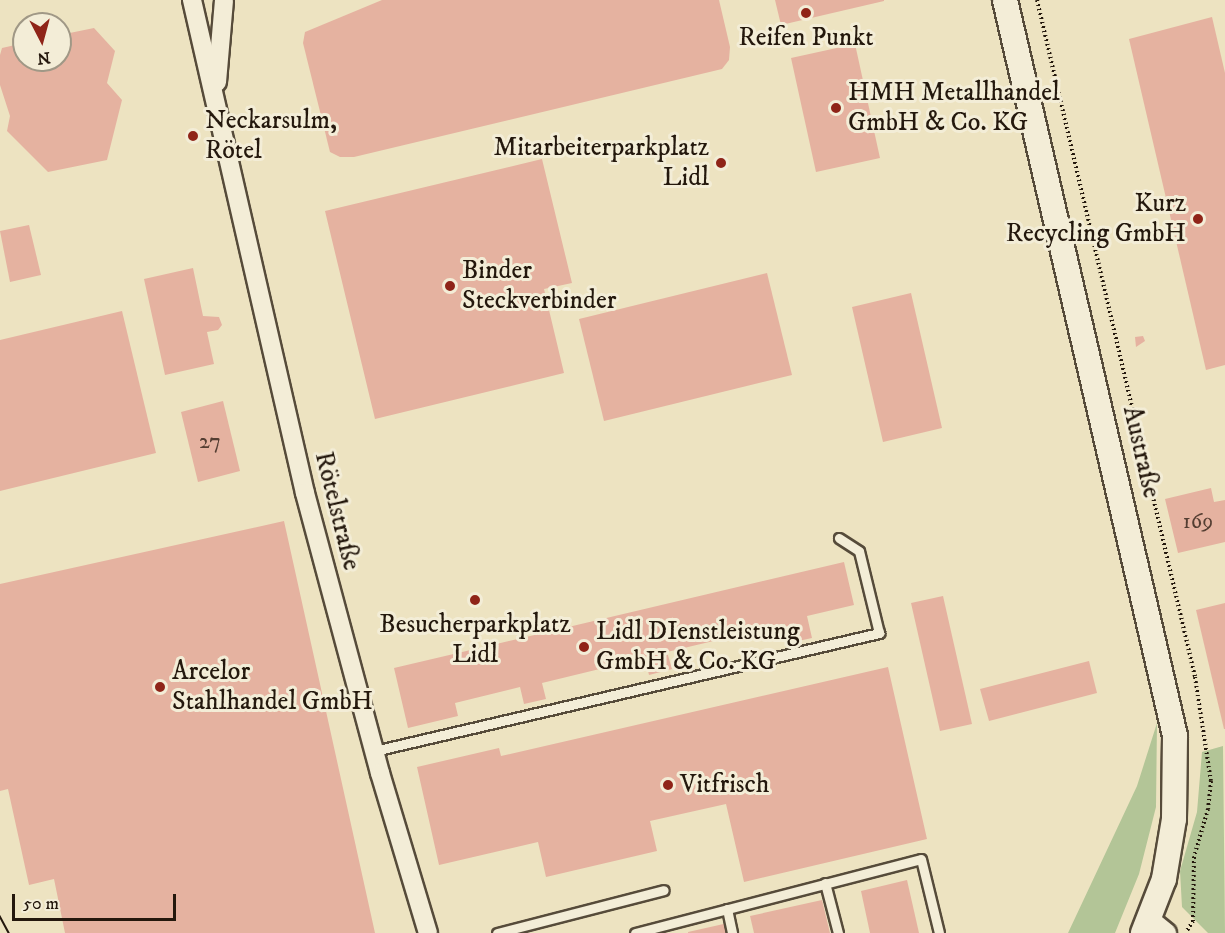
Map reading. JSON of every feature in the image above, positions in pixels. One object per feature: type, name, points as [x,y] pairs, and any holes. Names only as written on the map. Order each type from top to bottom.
[{"type":"main road","name":"Austraße","points":[[1005,0],[1174,736],[1174,819],[1153,928]]},
{"type":"street","name":"Rötelstraße","points":[[192,0],[216,96],[305,493],[374,751],[428,933]]},
{"type":"street","points":[[197,0],[225,1]]},
{"type":"street","name":"Rötelstraße","points":[[216,96],[225,1]]},
{"type":"lane","points":[[374,751],[879,633],[859,551],[839,538]]},
{"type":"lane","points":[[635,933],[652,931],[727,909],[921,859],[939,933]]},
{"type":"lane","points":[[825,883],[838,933]]},
{"type":"lane","points":[[497,933],[664,890]]},
{"type":"lane","points":[[727,909],[732,933]]},
{"type":"path","points":[[1037,0],[1195,677],[1211,782],[1208,809],[1194,857],[1193,921],[1186,933]]},
{"type":"green space","points":[[1157,723],[1156,807],[1139,874],[1115,933],[1068,933],[1137,786]]},
{"type":"green space","points":[[1223,746],[1225,933],[1208,933],[1182,907],[1180,871],[1197,812],[1202,752]]},
{"type":"building","points":[[382,0],[719,0],[730,47],[729,60],[722,69],[354,157],[340,157],[330,152],[303,43],[305,32]]},
{"type":"building","name":"Reifen Punkt","points":[[775,0],[884,0],[884,1],[781,25]]},
{"type":"building","name":"Kurz Recycling GmbH","points":[[1212,17],[1225,73],[1225,365],[1206,370],[1129,39]]},
{"type":"building","points":[[94,28],[115,51],[107,83],[122,100],[107,160],[48,172],[7,131],[10,116],[0,85],[0,55],[2,48],[12,46],[12,72],[72,72],[72,33]]},
{"type":"building","name":"HMH Metallhandel GmbH & Co. KG","points":[[855,44],[880,158],[816,172],[791,58]]},
{"type":"building","name":"Binder Steckverbinder","points":[[542,159],[572,283],[544,289],[564,373],[375,419],[325,211]]},
{"type":"building","points":[[29,225],[41,275],[10,282],[0,231]]},
{"type":"building","points":[[193,268],[203,316],[219,317],[222,325],[218,330],[207,332],[214,364],[165,375],[144,279]]},
{"type":"building","points":[[767,273],[792,375],[604,421],[579,319]]},
{"type":"building","points":[[911,293],[942,428],[883,442],[852,307]]},
{"type":"building","points":[[122,311],[156,453],[0,491],[0,340]]},
{"type":"building","points":[[1143,336],[1145,341],[1136,347],[1135,337]]},
{"type":"building","points":[[223,401],[240,471],[198,482],[181,412]]},
{"type":"building","points":[[1211,488],[1214,502],[1225,500],[1225,542],[1178,553],[1165,499]]},
{"type":"building","name":"Arcelor Stahlhandel GmbH","points":[[284,521],[375,933],[65,933],[54,879],[29,885],[8,789],[0,791],[0,584]]},
{"type":"building","name":"Lidl DIenstleistung GmbH & Co. KG","points":[[844,562],[854,605],[807,616],[812,638],[789,643],[785,624],[667,652],[672,669],[649,675],[645,658],[542,683],[546,699],[524,704],[520,687],[455,703],[458,716],[408,728],[394,668]]},
{"type":"building","points":[[943,596],[972,724],[940,731],[911,603]]},
{"type":"building","points":[[1225,603],[1225,729],[1224,729],[1196,610]]},
{"type":"building","points":[[1089,661],[1097,693],[989,721],[980,689]]},
{"type":"building","name":"Vitfrisch","points":[[888,667],[927,839],[744,882],[726,804],[650,821],[657,851],[546,877],[538,842],[439,865],[417,767],[499,748],[501,756]]},
{"type":"building","points":[[907,880],[919,933],[870,933],[861,891]]},
{"type":"building","points":[[822,900],[830,933],[754,933],[750,916]]},
{"type":"building","points":[[728,923],[730,933],[688,933],[688,932]]},
{"type":"tram line","points":[[0,916],[9,933]]},
{"type":"place","name":"Reifen Punkt","points":[[806,13]]},
{"type":"place","name":"HMH Metallhandel GmbH & Co. KG","points":[[836,108]]},
{"type":"place","name":"Neckarsulm, Rötel","points":[[193,136]]},
{"type":"place","name":"Mitarbeiterparkplatz Lidl","points":[[721,163]]},
{"type":"place","name":"Kurz Recycling GmbH","points":[[1198,219]]},
{"type":"place","name":"Binder Steckverbinder","points":[[450,286]]},
{"type":"place","name":"Besucherparkplatz Lidl","points":[[475,600]]},
{"type":"place","name":"Lidl DIenstleistung GmbH & Co. KG","points":[[584,647]]},
{"type":"place","name":"Arcelor Stahlhandel GmbH","points":[[160,687]]},
{"type":"place","name":"Vitfrisch","points":[[668,785]]}]
